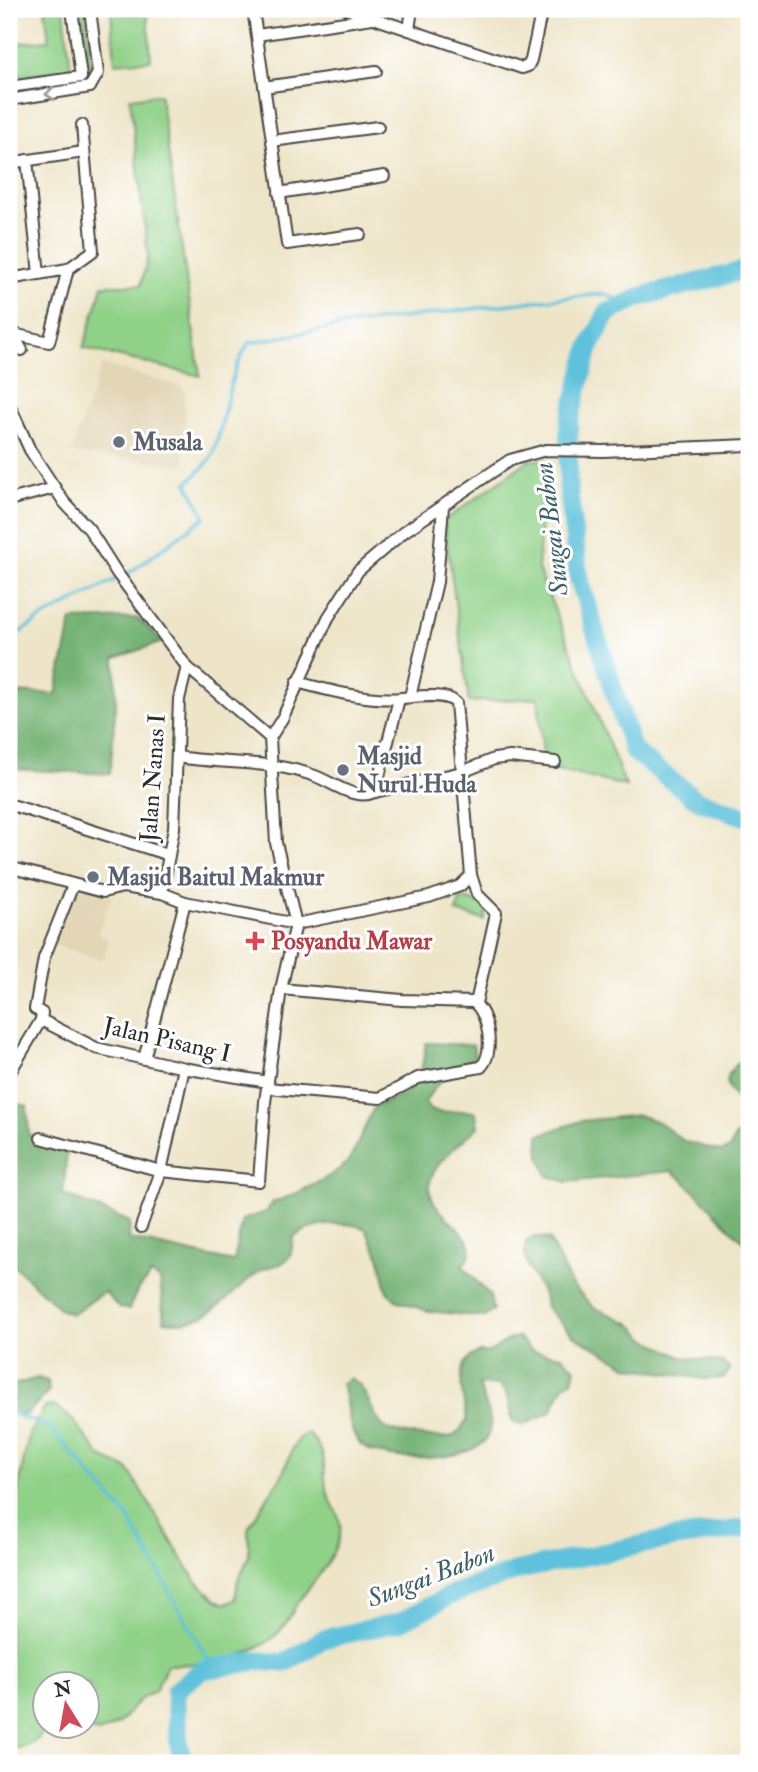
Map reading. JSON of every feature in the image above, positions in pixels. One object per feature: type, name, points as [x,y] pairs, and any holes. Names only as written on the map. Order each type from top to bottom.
[{"type":"street","points":[[72,9],[81,77],[90,87]]},
{"type":"street","points":[[9,100],[90,87],[99,73],[90,9]]},
{"type":"street","points":[[253,9],[286,244],[360,234]]},
{"type":"street","points":[[348,9],[522,68],[528,66],[531,60],[542,9]]},
{"type":"street","points":[[409,30],[412,9]]},
{"type":"street","points":[[257,35],[372,18]]},
{"type":"street","points":[[264,86],[376,71]]},
{"type":"street","points":[[9,88],[81,77]]},
{"type":"street","points":[[9,279],[68,269],[89,256],[94,248],[82,125]]},
{"type":"street","points":[[272,141],[378,127]]},
{"type":"street","points":[[9,162],[84,152]]},
{"type":"street","points":[[27,160],[39,274]]},
{"type":"street","points":[[279,193],[384,177]]},
{"type":"street","points":[[11,331],[49,342],[68,269]]},
{"type":"street","points":[[11,331],[22,350]]},
{"type":"street","points":[[9,404],[30,450],[55,488],[89,529],[120,577],[187,667],[270,738]]},
{"type":"street","points":[[41,1138],[161,1171],[259,1181],[267,1085],[281,989],[296,924],[276,843],[269,767],[270,738],[283,717],[328,618],[358,571],[405,531],[510,460],[546,450],[603,451],[749,445]]},
{"type":"street","points":[[9,500],[55,488]]},
{"type":"street","points":[[375,792],[405,698],[437,582],[443,506]]},
{"type":"street","name":"Jalan Nanas I","points":[[162,893],[174,828],[179,699],[187,667]]},
{"type":"street","points":[[281,989],[402,1000],[417,998],[476,1003],[496,913],[477,894],[471,875],[456,703],[448,698],[340,693],[297,682]]},
{"type":"street","points":[[177,757],[269,767],[314,776],[332,786],[365,796],[510,757],[555,762]]},
{"type":"street","points":[[9,808],[15,806],[169,855]]},
{"type":"street","points":[[9,867],[103,892],[123,887],[162,893],[185,902],[296,924],[429,897],[460,886],[471,875]]},
{"type":"street","points":[[9,1074],[41,1020],[42,1013],[34,1009],[44,958],[73,885]]},
{"type":"street","points":[[144,1059],[185,902]]},
{"type":"street","name":"Jalan Pisang I","points":[[41,1020],[96,1048],[267,1085],[380,1098],[418,1078],[481,1067],[486,1062],[489,1044],[482,1014],[476,1003]]},
{"type":"street","points":[[141,1227],[161,1171],[184,1068]]},
{"type":"shaded area","points":[[102,364],[185,388],[184,466],[71,453]]},
{"type":"shaded area","points":[[74,886],[112,896],[98,934],[109,939],[103,960],[53,945]]},
{"type":"green space","points":[[45,9],[64,9],[71,70],[9,77],[9,44],[49,40]]},
{"type":"green space","points":[[78,9],[85,9],[91,70],[85,71]]},
{"type":"green space","points":[[111,9],[147,9],[151,60],[115,63]]},
{"type":"green space","points":[[160,94],[200,376],[83,348],[103,285],[141,285],[148,256],[130,98]]},
{"type":"green space","points":[[529,460],[545,460],[538,569],[626,786],[544,767],[538,698],[469,702],[444,521]]},
{"type":"green space","points":[[137,618],[163,642],[115,658],[116,701],[110,774],[9,769],[9,692],[56,694],[72,620]]},
{"type":"green space","points":[[461,898],[488,906],[484,920],[456,912]]},
{"type":"green space","points":[[426,1043],[473,1045],[475,1058],[446,1076],[425,1102],[430,1110],[436,1112],[476,1113],[478,1127],[439,1164],[430,1186],[432,1199],[469,1243],[470,1254],[462,1265],[490,1296],[493,1311],[484,1317],[428,1311],[396,1300],[387,1292],[380,1259],[366,1229],[358,1226],[319,1226],[301,1233],[294,1237],[291,1253],[286,1260],[260,1271],[206,1314],[194,1320],[180,1322],[164,1321],[160,1280],[151,1274],[137,1291],[129,1309],[119,1308],[105,1292],[71,1314],[61,1310],[9,1261],[9,1102],[27,1106],[29,1134],[67,1154],[63,1194],[130,1222],[129,1239],[234,1262],[242,1220],[266,1212],[273,1202],[314,1185],[343,1166],[352,1155],[375,1106],[399,1096],[414,1085]]},
{"type":"green space","points":[[744,1058],[749,1061],[749,1109],[730,1091],[727,1079]]},
{"type":"green space","points":[[639,1115],[658,1122],[684,1141],[722,1152],[730,1148],[734,1138],[749,1124],[749,1245],[672,1171],[567,1182],[548,1176],[540,1157],[539,1135],[581,1121]]},
{"type":"green space","points":[[535,1237],[549,1239],[571,1284],[593,1307],[630,1323],[645,1338],[681,1357],[722,1362],[730,1369],[724,1378],[704,1379],[629,1367],[573,1335],[546,1307],[541,1290],[528,1267],[525,1250],[527,1240]]},
{"type":"green space","points":[[518,1337],[532,1351],[562,1356],[576,1369],[573,1380],[564,1385],[551,1412],[523,1425],[513,1422],[506,1393],[499,1385],[479,1384],[490,1430],[479,1445],[465,1452],[427,1458],[388,1456],[372,1451],[357,1440],[342,1384],[350,1378],[361,1388],[374,1414],[388,1429],[417,1436],[453,1436],[467,1420],[461,1374],[469,1358]]},
{"type":"green space","points":[[38,1378],[48,1381],[49,1391],[27,1414],[9,1414],[9,1386]]},
{"type":"green space","points":[[55,1406],[72,1419],[101,1457],[128,1469],[195,1580],[217,1600],[226,1604],[235,1600],[238,1580],[249,1557],[248,1528],[282,1475],[299,1438],[308,1433],[322,1453],[326,1487],[341,1527],[338,1542],[325,1567],[282,1629],[267,1642],[226,1659],[167,1665],[155,1691],[139,1700],[119,1724],[102,1732],[102,1670],[32,1670],[32,1740],[35,1740],[23,1747],[9,1749],[9,1508],[17,1495],[29,1434],[45,1407]]},
{"type":"waterway","name":"Sungai Babon","points":[[749,269],[640,297],[607,313],[589,349],[569,422],[568,485],[579,579],[633,751],[697,800],[749,818]]},
{"type":"waterway","points":[[9,640],[40,619],[132,571],[205,517],[187,483],[213,454],[231,383],[249,343],[352,324],[560,298],[605,294],[626,304]]},
{"type":"waterway","points":[[9,1412],[49,1427],[128,1517],[212,1667]]},
{"type":"waterway","name":"Sungai Babon","points":[[183,1763],[175,1691],[202,1670],[257,1661],[285,1663],[323,1639],[400,1622],[453,1594],[519,1570],[674,1538],[749,1528]]},
{"type":"place","name":"Musala","points":[[119,442]]},
{"type":"place","name":"Masjid Nurul Huda","points":[[343,770]]},
{"type":"place","name":"Masjid Baitul Makmur","points":[[93,877]]},
{"type":"place","name":"Posyandu Mawar","points":[[255,941]]}]
